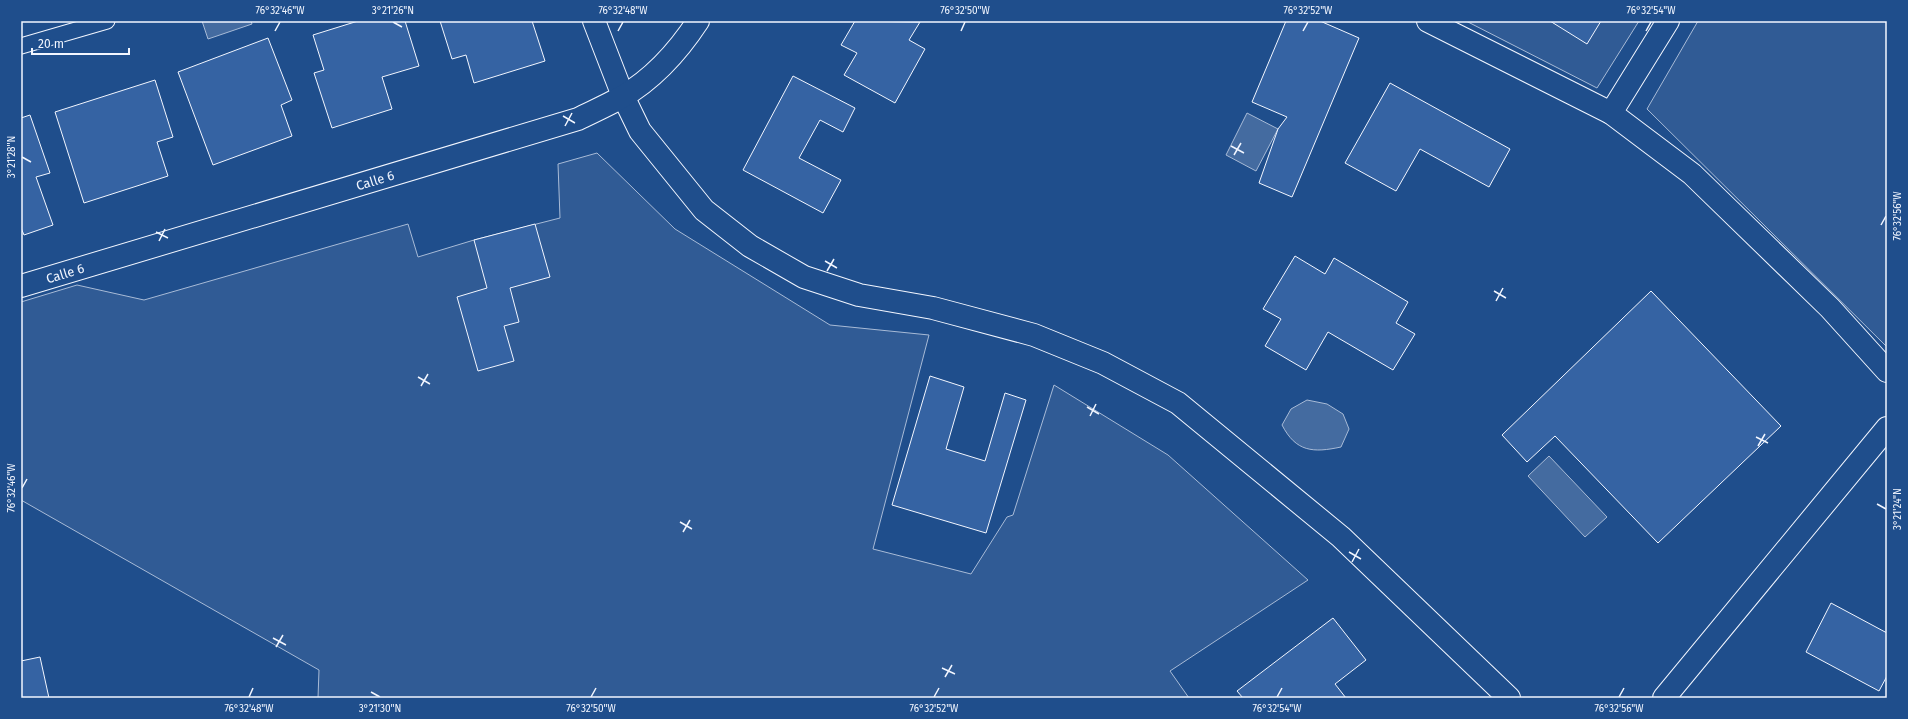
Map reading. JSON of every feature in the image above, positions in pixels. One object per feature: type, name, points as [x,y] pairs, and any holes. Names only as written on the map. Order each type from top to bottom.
[{"type":"street","points":[[594,21],[623,96],[640,131],[704,210],[750,246],[804,277],[859,295],[932,308],[1034,335],[1103,363],[1178,403],[1341,537],[1509,698]]},
{"type":"street","name":"Calle 6","points":[[21,286],[578,119],[623,96],[646,79],[682,45],[698,21]]},
{"type":"street","points":[[1428,21],[1611,113],[1692,174],[1830,308],[1887,371]]},
{"type":"street","points":[[1611,113],[1668,21]]},
{"type":"street","points":[[1664,698],[1887,428]]},
{"type":"lane","points":[[21,46],[106,21]]},
{"type":"shaded area","points":[[202,21],[251,21],[252,24],[208,39]]},
{"type":"shaded area","points":[[1466,21],[1639,21],[1597,88]]},
{"type":"shaded area","points":[[1698,21],[1887,21],[1887,347],[1647,109]]},
{"type":"shaded area","points":[[1247,113],[1278,129],[1256,171],[1226,155]]},
{"type":"shaded area","points":[[597,153],[675,229],[830,325],[929,335],[873,549],[971,574],[1007,517],[1013,515],[1054,385],[1168,455],[1308,580],[1170,671],[1189,698],[318,698],[319,670],[21,500],[21,302],[77,285],[144,300],[408,224],[418,257],[474,240],[560,218],[558,164]]},
{"type":"shaded area","points":[[1307,400],[1327,404],[1343,414],[1349,429],[1341,447],[1314,450],[1299,445],[1287,434],[1282,425],[1291,409]]},
{"type":"shaded area","points":[[1549,456],[1607,517],[1585,537],[1528,476]]},
{"type":"building","points":[[358,21],[405,21],[419,66],[382,77],[392,109],[332,128],[314,73],[324,70],[313,35]]},
{"type":"building","points":[[440,21],[532,21],[545,61],[474,83],[466,55],[452,59]]},
{"type":"building","points":[[855,21],[920,22],[909,40],[925,49],[895,103],[844,75],[857,53],[841,45]]},
{"type":"building","points":[[1286,21],[1320,21],[1359,38],[1292,197],[1259,183],[1278,129],[1287,117],[1252,102]]},
{"type":"building","points":[[1550,21],[1601,21],[1587,44]]},
{"type":"building","points":[[268,38],[292,100],[281,105],[292,136],[213,165],[178,72]]},
{"type":"building","points":[[793,76],[855,108],[843,132],[820,120],[799,158],[841,180],[823,213],[743,170]]},
{"type":"building","points":[[155,80],[173,137],[157,142],[168,176],[84,203],[55,112]]},
{"type":"building","points":[[1390,83],[1510,149],[1489,187],[1420,149],[1396,191],[1345,163]]},
{"type":"building","points":[[30,115],[50,173],[36,177],[53,225],[24,235],[21,228],[21,118]]},
{"type":"building","points":[[535,224],[550,277],[510,288],[519,322],[504,326],[514,361],[478,371],[457,297],[487,288],[474,240]]},
{"type":"building","points":[[1295,256],[1325,274],[1334,258],[1408,302],[1396,323],[1415,334],[1393,370],[1328,332],[1306,370],[1265,346],[1281,319],[1263,309]]},
{"type":"building","points":[[1651,291],[1781,426],[1658,543],[1555,436],[1527,462],[1502,435]]},
{"type":"building","points":[[930,376],[964,387],[946,449],[985,461],[1005,393],[1026,400],[986,533],[892,505]]},
{"type":"building","points":[[1831,603],[1887,633],[1887,676],[1879,691],[1806,652]]},
{"type":"building","points":[[1333,618],[1366,660],[1335,684],[1346,698],[1243,698],[1237,691]]},
{"type":"building","points":[[40,657],[49,698],[21,698],[21,661]]}]
